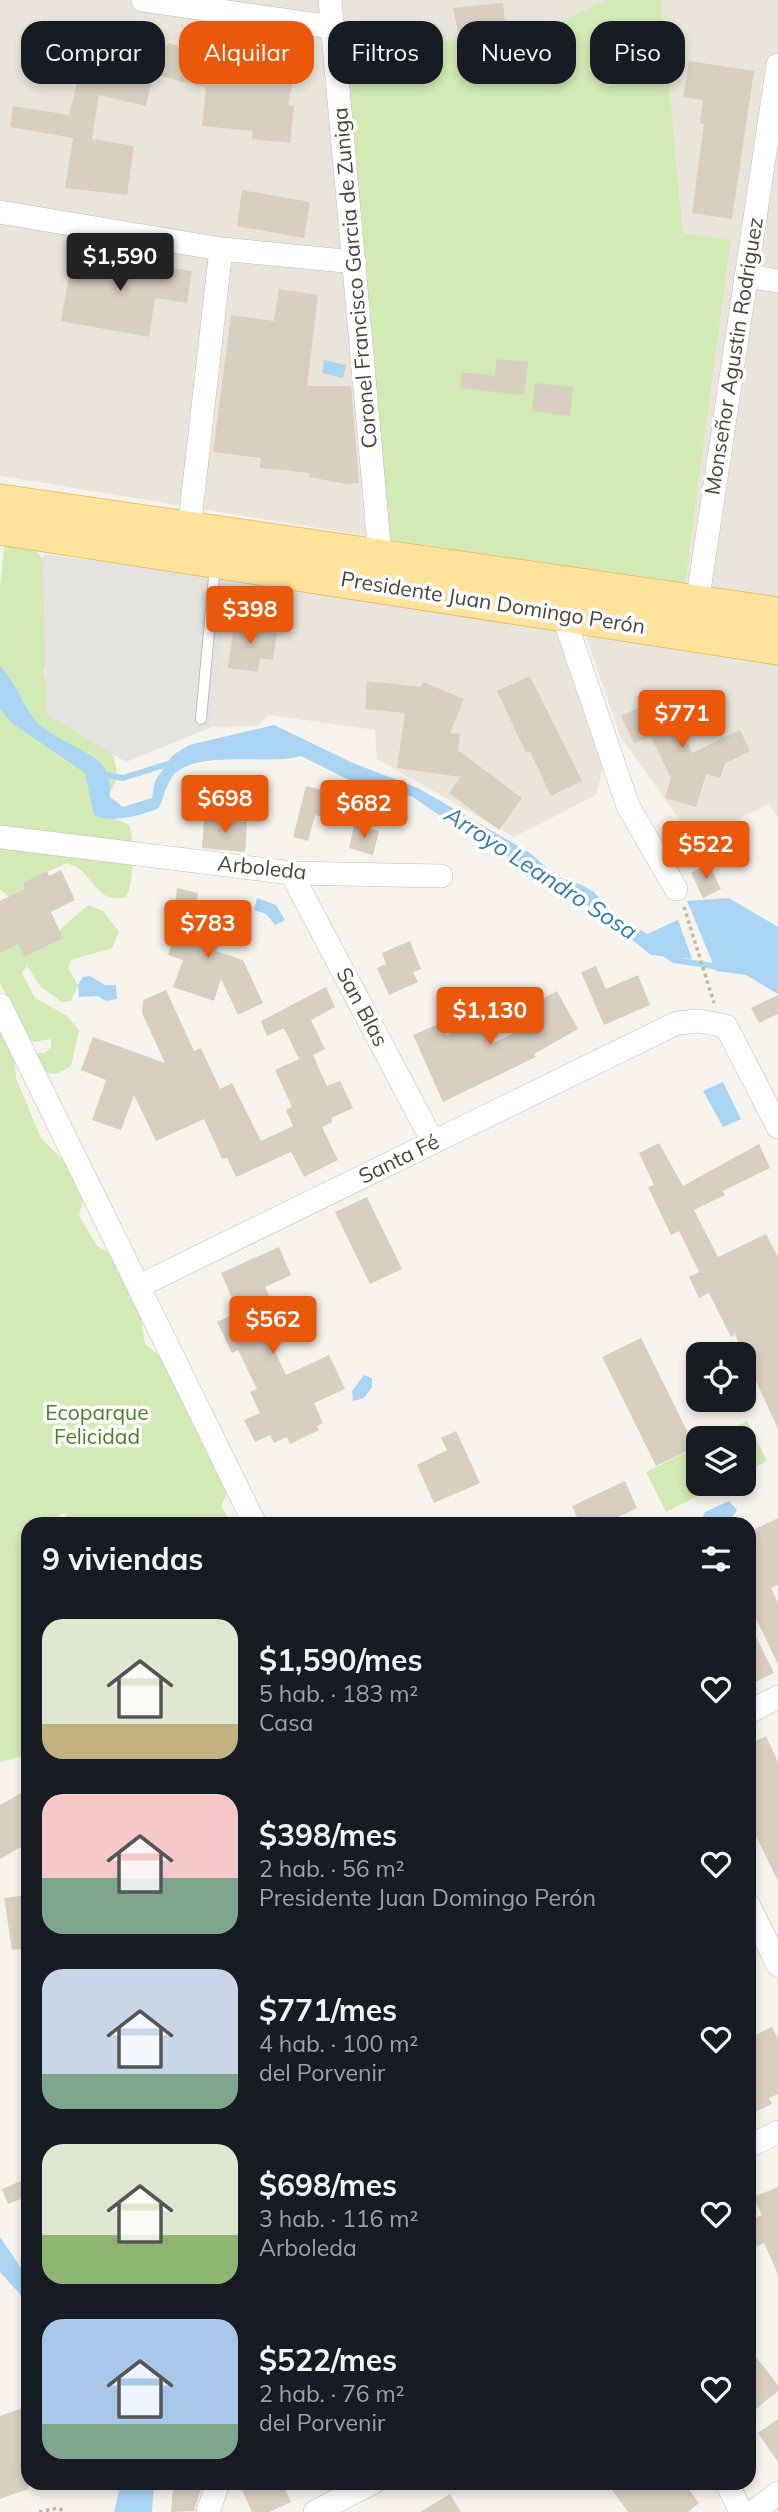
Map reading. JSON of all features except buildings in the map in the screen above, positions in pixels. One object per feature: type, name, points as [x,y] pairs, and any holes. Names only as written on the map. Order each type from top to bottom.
[{"type":"main road","name":"Presidente Juan Domingo Perón","points":[[0,502],[215,559],[558,599],[697,604],[778,615]]},
{"type":"main road","name":"Presidente Juan Domingo Perón","points":[[0,527],[122,533],[189,530],[380,555],[558,599],[778,647]]},
{"type":"street","points":[[142,0],[328,26]]},
{"type":"street","name":"Coronel Francisco Garcia de Zuniga","points":[[330,0],[332,21]]},
{"type":"street","name":"Monseñor Agustin Rodriguez","points":[[697,604],[778,65]]},
{"type":"street","name":"Coronel Francisco Garcia de Zuniga","points":[[338,84],[380,555]]},
{"type":"street","points":[[0,212],[222,249],[355,262]]},
{"type":"street","points":[[189,530],[222,249]]},
{"type":"street","points":[[746,276],[778,281]]},
{"type":"street","points":[[558,599],[628,806],[676,889]]},
{"type":"street","name":"Arboleda","points":[[0,837],[291,873],[441,876]]},
{"type":"street","name":"San Blas","points":[[291,873],[433,1142]]},
{"type":"street","points":[[0,1005],[252,1517]]},
{"type":"street","name":"Santa Fé","points":[[139,1286],[677,1023],[699,1021],[726,1026],[778,1127]]},
{"type":"street","points":[[756,1708],[778,1697]]},
{"type":"street","points":[[756,1920],[778,1965]]},
{"type":"street","points":[[756,2143],[778,2133]]},
{"type":"street","points":[[208,2512],[216,2490]]},
{"type":"street","points":[[315,2512],[358,2490]]},
{"type":"street","points":[[730,2490],[741,2512]]},
{"type":"street","points":[[753,2512],[778,2493]]},
{"type":"lane","points":[[201,719],[215,559]]},
{"type":"path","points":[[686,911],[714,1002]]},
{"type":"path","points":[[39,2512],[58,2508],[65,2512]]},
{"type":"shaded area","points":[[0,0],[607,0],[561,21],[457,21],[457,41],[443,42],[443,21],[328,21],[328,84],[349,84],[385,539],[0,476]]},
{"type":"shaded area","points":[[661,0],[778,0],[778,597],[685,584],[731,240],[683,233],[669,84],[685,84],[685,21],[663,21]]},
{"type":"shaded area","points":[[43,554],[229,578],[212,727],[126,762],[46,714]]},
{"type":"shaded area","points":[[229,578],[557,630],[605,760],[596,795],[514,837],[377,759],[375,730],[269,715],[257,726],[212,727]]},
{"type":"shaded area","points":[[584,630],[778,660],[778,818],[769,804],[694,840],[620,736]]},
{"type":"green space","points":[[607,0],[661,0],[663,21],[590,21],[590,84],[669,84],[683,233],[731,240],[685,584],[385,539],[348,84],[443,84],[443,41],[457,40],[457,84],[576,84],[576,21],[561,21]]},
{"type":"green space","points":[[5,538],[27,541],[44,560],[49,663],[44,670],[52,696],[69,718],[112,753],[116,777],[113,788],[104,798],[104,814],[129,825],[131,832],[132,872],[126,897],[111,898],[105,895],[81,871],[67,863],[43,874],[17,904],[0,889],[0,587]]},
{"type":"green space","points":[[88,905],[103,911],[119,932],[112,948],[71,960],[68,968],[78,985],[71,1001],[62,1002],[41,987],[27,966],[22,973],[35,998],[67,1016],[79,1030],[71,1066],[57,1074],[39,1072],[30,1059],[36,1053],[45,1053],[51,1047],[51,1039],[34,1042],[26,1037],[0,982],[0,920],[55,934]]},
{"type":"green space","name":"Ecoparque Felicidad","points":[[0,1002],[13,1048],[16,1078],[41,1138],[76,1173],[83,1199],[79,1216],[98,1247],[114,1255],[145,1317],[142,1326],[145,1344],[183,1374],[229,1490],[221,1506],[228,1517],[67,1517],[65,1513],[57,1517],[21,1517],[21,1757],[0,1762]]},
{"type":"green space","points":[[747,1421],[750,1426],[737,1426]]},
{"type":"green space","points":[[756,1439],[767,1461],[756,1467]]},
{"type":"green space","points":[[686,1452],[686,1496],[698,1496],[666,1512],[646,1472]]},
{"type":"water","points":[[324,360],[346,365],[343,378],[322,373]]},
{"type":"water","points":[[0,666],[39,724],[103,766],[110,785],[110,797],[123,807],[152,798],[155,781],[173,755],[189,745],[274,725],[353,763],[418,788],[530,853],[557,877],[594,892],[612,913],[647,934],[678,920],[692,959],[651,955],[591,907],[553,886],[531,881],[501,850],[469,828],[446,820],[413,797],[387,788],[357,784],[301,756],[197,763],[182,768],[172,777],[159,808],[136,816],[101,818],[94,815],[85,773],[12,723],[0,709]]},
{"type":"water","points":[[257,898],[276,905],[285,920],[275,925],[266,914],[254,910]]},
{"type":"water","points":[[729,898],[778,927],[778,994],[746,975],[716,971],[687,901]]},
{"type":"water","points":[[90,976],[105,985],[116,985],[117,999],[106,1001],[98,996],[79,997],[78,985],[83,977]]},
{"type":"water","points":[[723,1082],[741,1119],[723,1127],[703,1091]]},
{"type":"water","points":[[364,1375],[372,1378],[372,1387],[364,1398],[353,1401],[352,1391]]},
{"type":"water","points":[[729,1501],[737,1510],[731,1517],[703,1517],[705,1512]]},
{"type":"water","points":[[0,2237],[21,2268],[21,2296],[0,2272]]},
{"type":"water","points":[[119,2490],[154,2490],[152,2512],[114,2512]]},
{"type":"waterway","name":"Arroyo Leandro Sosa","points":[[101,774],[123,778],[171,763]]},
{"type":"waterway","name":"Arroyo Leandro Sosa","points":[[666,955],[674,960],[719,967]]}]
